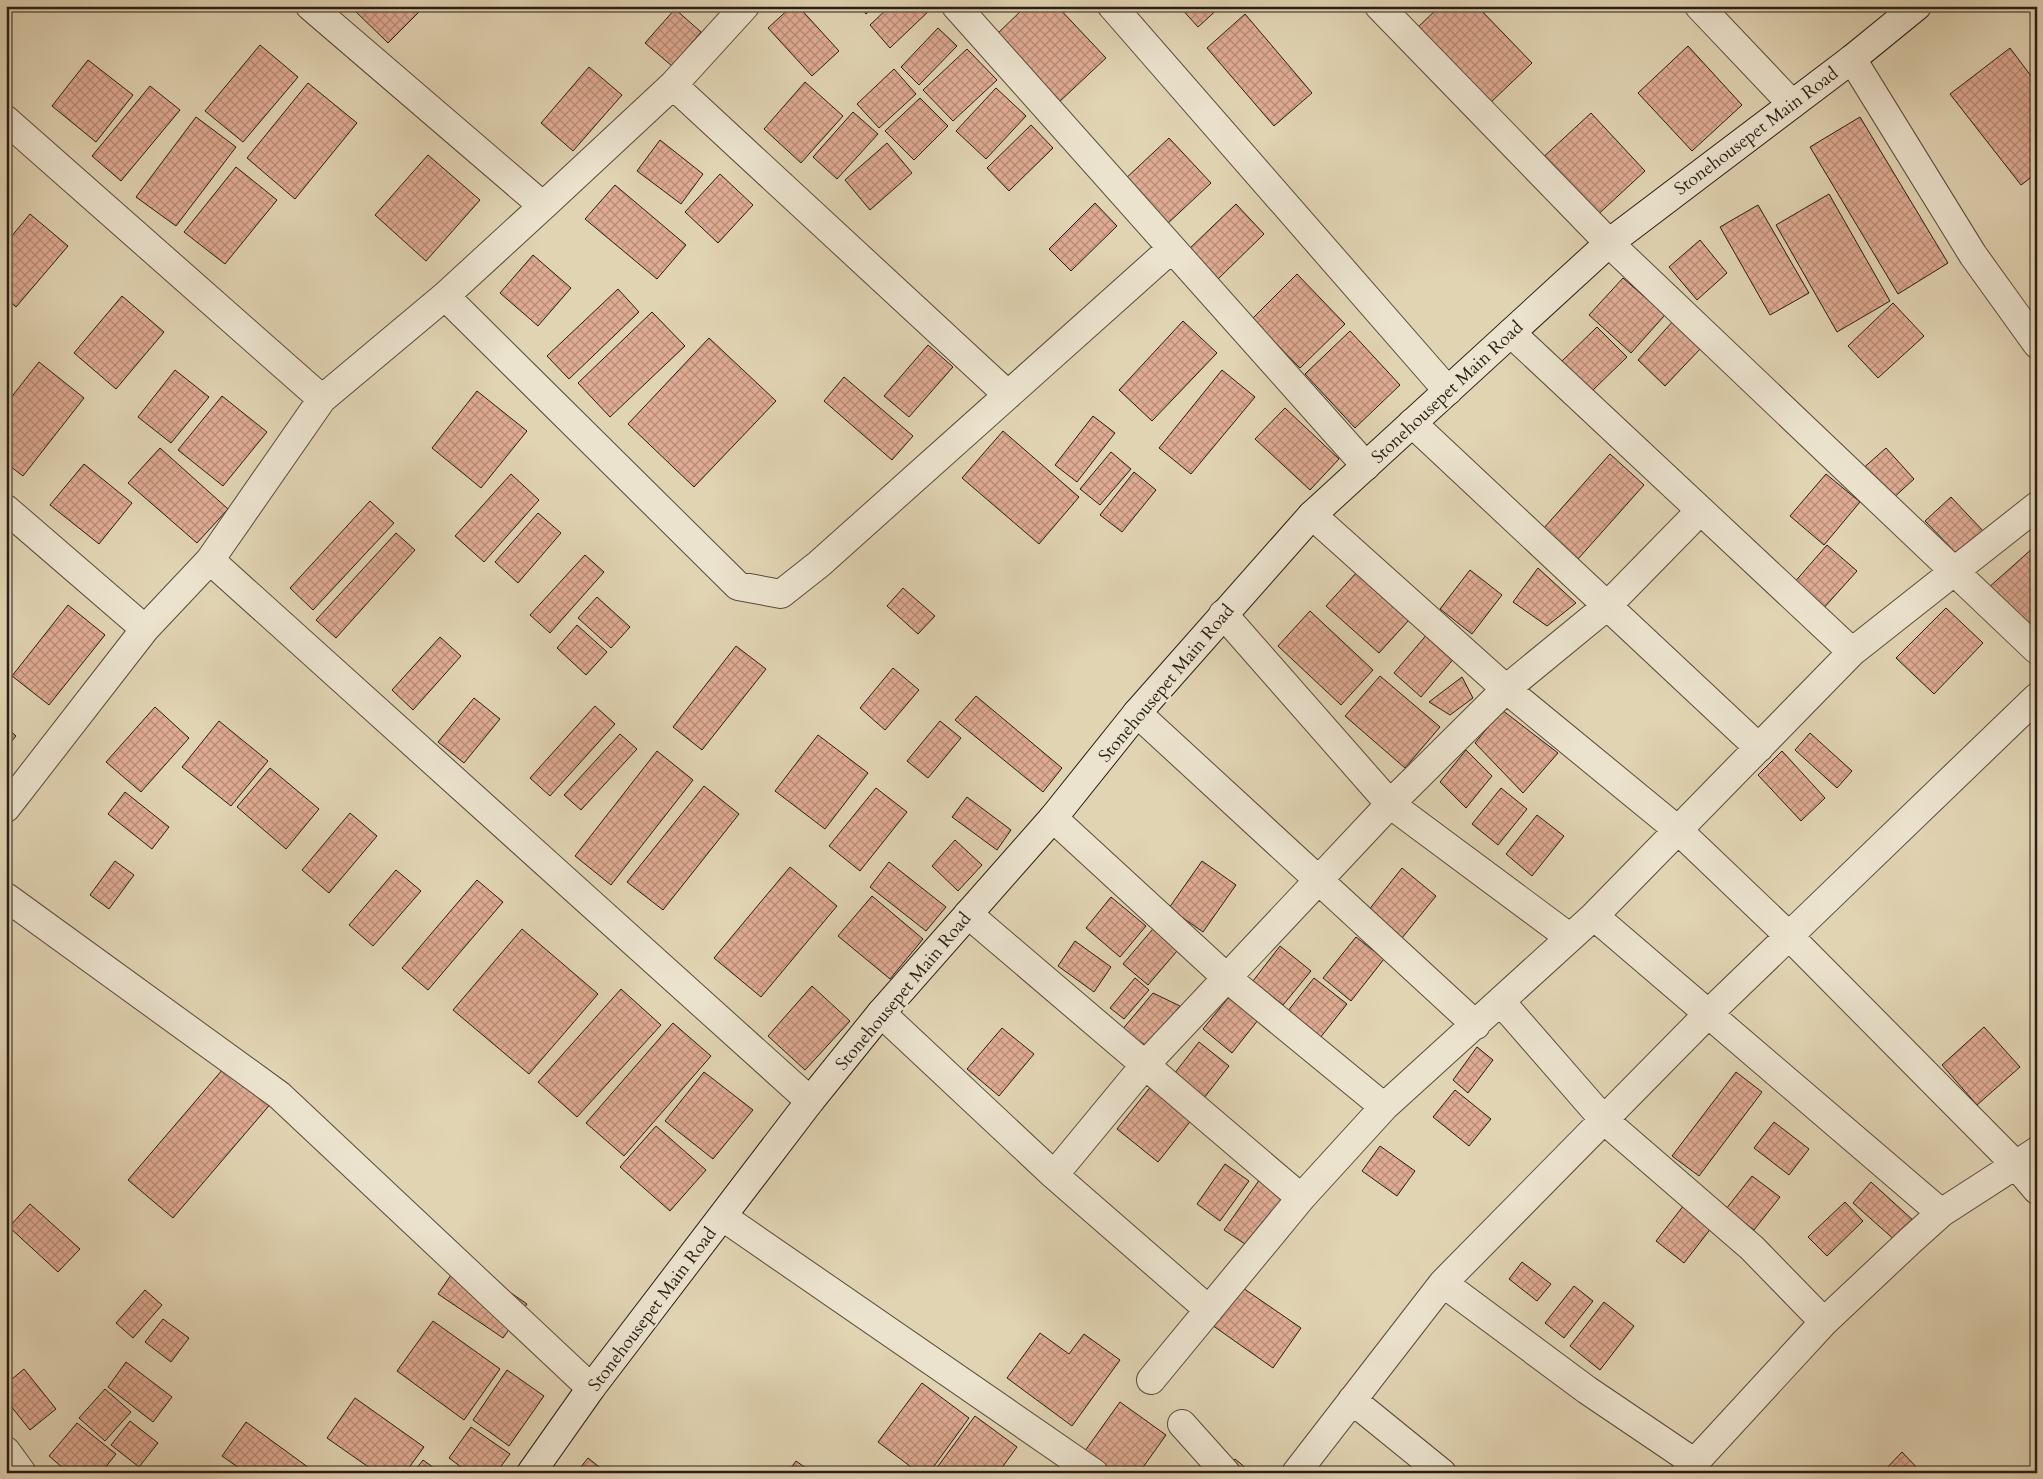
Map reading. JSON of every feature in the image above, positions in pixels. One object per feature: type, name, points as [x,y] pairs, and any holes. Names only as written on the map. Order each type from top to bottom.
[{"type":"street","points":[[310,6],[542,206]]},
{"type":"street","points":[[956,6],[1366,466]]},
{"type":"street","points":[[1112,6],[1448,391]]},
{"type":"street","points":[[1379,6],[1609,243],[2037,650]]},
{"type":"street","points":[[1699,6],[1792,104]]},
{"type":"street","name":"Stonehousepet Main Road","points":[[531,1473],[591,1388],[810,1101],[881,1013],[1053,818],[1138,713],[1223,614],[1312,516],[1609,243],[1852,58],[1917,6]]},
{"type":"street","points":[[6,808],[145,629],[210,560],[322,399],[445,296],[673,85],[740,8]]},
{"type":"street","points":[[1852,58],[1973,255],[2037,344]]},
{"type":"street","points":[[673,85],[1008,395]]},
{"type":"street","points":[[6,120],[322,399]]},
{"type":"street","points":[[445,296],[738,586],[781,594],[819,564],[1172,249]]},
{"type":"street","points":[[1511,333],[1852,652]]},
{"type":"street","points":[[1412,423],[1606,607],[1759,748]]},
{"type":"street","points":[[1151,1380],[1301,1198],[1384,1107],[1502,1003],[1568,937],[1594,916],[1852,652],[1953,570],[2037,506]]},
{"type":"street","points":[[6,509],[145,629]]},
{"type":"street","points":[[1054,1175],[1144,1066],[1390,804],[1506,689],[1606,607],[1700,511]]},
{"type":"street","points":[[1312,516],[1506,689],[1679,831],[2026,1158],[2037,1190]]},
{"type":"street","points":[[210,560],[810,1101]]},
{"type":"street","points":[[1223,614],[1390,804],[1568,937]]},
{"type":"street","points":[[1138,713],[1476,1025]]},
{"type":"street","points":[[1296,1473],[1443,1282],[1709,1013],[2031,714]]},
{"type":"street","points":[[1053,818],[1226,978],[1384,1107]]},
{"type":"street","points":[[6,897],[279,1095],[591,1388]]},
{"type":"street","points":[[968,914],[1301,1198]]},
{"type":"street","points":[[1594,916],[1941,1213]]},
{"type":"street","points":[[1502,1003],[1604,1120],[1752,1248],[1824,1322]]},
{"type":"street","points":[[881,1013],[1054,1175],[1209,1310]]},
{"type":"street","points":[[1443,1282],[1690,1468],[1824,1322],[1941,1213],[2026,1158]]},
{"type":"street","points":[[723,1217],[1094,1473]]},
{"type":"street","points":[[1352,1400],[1442,1473]]},
{"type":"street","points":[[1182,1424],[1226,1473]]},
{"type":"street","points":[[6,1451],[22,1473]]},
{"type":"building","points":[[350,6],[425,6],[388,43]]},
{"type":"building","points":[[792,6],[798,6],[839,51],[812,76],[768,28]]},
{"type":"building","points":[[859,6],[875,6],[866,14]]},
{"type":"building","points":[[890,6],[930,6],[932,8],[890,48],[870,25]]},
{"type":"building","points":[[1026,6],[1057,6],[1106,58],[1057,104],[994,37]]},
{"type":"building","points":[[1179,6],[1221,6],[1198,27]]},
{"type":"building","points":[[1440,6],[1477,6],[1532,63],[1488,105],[1416,29]]},
{"type":"building","points":[[675,9],[701,32],[672,66],[645,43]]},
{"type":"building","points":[[1245,14],[1312,93],[1274,126],[1207,48]]},
{"type":"building","points":[[938,28],[957,46],[919,85],[901,67]]},
{"type":"building","points":[[260,45],[298,77],[243,142],[205,111]]},
{"type":"building","points":[[1688,46],[1742,105],[1692,151],[1638,93]]},
{"type":"building","points":[[2010,48],[2037,84],[2037,173],[2021,185],[1950,94]]},
{"type":"building","points":[[967,49],[997,80],[953,121],[923,90]]},
{"type":"building","points":[[88,60],[133,95],[96,142],[52,106]]},
{"type":"building","points":[[589,67],[622,95],[573,151],[541,123]]},
{"type":"building","points":[[894,69],[916,94],[879,128],[857,104]]},
{"type":"building","points":[[805,82],[843,116],[801,163],[764,129]]},
{"type":"building","points":[[308,83],[357,123],[295,199],[247,158]]},
{"type":"building","points":[[150,86],[180,110],[121,181],[92,156]]},
{"type":"building","points":[[996,88],[1026,116],[986,159],[956,131]]},
{"type":"building","points":[[920,98],[948,126],[914,160],[885,131]]},
{"type":"building","points":[[853,112],[878,134],[837,179],[813,157]]},
{"type":"building","points":[[1591,113],[1645,171],[1592,220],[1538,162]]},
{"type":"building","points":[[196,117],[236,147],[176,226],[136,197]]},
{"type":"building","points":[[1860,117],[1948,263],[1898,294],[1810,147]]},
{"type":"building","points":[[1031,125],[1053,148],[1009,191],[987,168]]},
{"type":"building","points":[[1169,138],[1211,183],[1165,226],[1123,181]]},
{"type":"building","points":[[660,140],[703,174],[681,204],[637,171]]},
{"type":"building","points":[[887,143],[912,173],[870,210],[845,180]]},
{"type":"building","points":[[428,155],[480,200],[426,261],[375,215]]},
{"type":"building","points":[[236,167],[277,200],[225,264],[184,232]]},
{"type":"building","points":[[720,174],[753,205],[718,243],[685,212]]},
{"type":"building","points":[[615,185],[686,245],[657,279],[585,219]]},
{"type":"building","points":[[1829,194],[1890,301],[1837,332],[1776,225]]},
{"type":"building","points":[[1095,203],[1117,226],[1071,271],[1049,249]]},
{"type":"building","points":[[1236,204],[1264,234],[1217,280],[1188,250]]},
{"type":"building","points":[[1758,205],[1809,293],[1770,315],[1720,227]]},
{"type":"building","points":[[30,214],[68,246],[16,307],[6,298],[6,243]]},
{"type":"building","points":[[1700,240],[1727,273],[1697,300],[1669,267]]},
{"type":"building","points":[[533,255],[571,288],[538,326],[500,293]]},
{"type":"building","points":[[1297,274],[1345,324],[1300,368],[1252,319]]},
{"type":"building","points":[[1623,278],[1665,315],[1631,353],[1589,315]]},
{"type":"building","points":[[618,289],[639,312],[569,379],[547,356]]},
{"type":"building","points":[[122,296],[164,332],[116,389],[74,353]]},
{"type":"building","points":[[1893,303],[1924,336],[1878,378],[1848,346]]},
{"type":"building","points":[[652,312],[685,346],[610,417],[578,383]]},
{"type":"building","points":[[1674,320],[1702,347],[1665,386],[1638,360]]},
{"type":"building","points":[[1183,321],[1217,353],[1152,421],[1119,390]]},
{"type":"building","points":[[1597,327],[1627,357],[1591,392],[1561,362]]},
{"type":"building","points":[[1350,331],[1400,385],[1355,428],[1305,374]]},
{"type":"building","points":[[709,338],[776,401],[694,487],[628,424]]},
{"type":"building","points":[[928,345],[953,367],[909,417],[884,396]]},
{"type":"building","points":[[39,362],[84,398],[23,476],[6,463],[6,404]]},
{"type":"building","points":[[175,370],[209,397],[171,443],[138,417]]},
{"type":"building","points":[[1222,370],[1255,397],[1191,474],[1159,448]]},
{"type":"building","points":[[844,377],[913,436],[892,460],[824,401]]},
{"type":"building","points":[[477,391],[527,431],[481,488],[432,448]]},
{"type":"building","points":[[222,396],[267,432],[223,486],[178,450]]},
{"type":"building","points":[[1285,408],[1339,459],[1310,490],[1255,439]]},
{"type":"building","points":[[1093,416],[1115,433],[1077,482],[1055,465]]},
{"type":"building","points":[[1003,431],[1079,497],[1039,544],[962,478]]},
{"type":"building","points":[[160,448],[228,509],[197,543],[128,483]]},
{"type":"building","points":[[1886,448],[1914,479],[1890,501],[1860,471]]},
{"type":"building","points":[[1111,452],[1131,469],[1100,505],[1080,489]]},
{"type":"building","points":[[1610,454],[1644,485],[1578,559],[1543,529]]},
{"type":"building","points":[[84,464],[132,503],[99,544],[50,505]]},
{"type":"building","points":[[1134,472],[1156,490],[1122,532],[1100,515]]},
{"type":"building","points":[[511,474],[539,500],[484,562],[455,536]]},
{"type":"building","points":[[1826,474],[1860,502],[1824,545],[1790,516]]},
{"type":"building","points":[[1951,497],[1985,533],[1959,556],[1925,521]]},
{"type":"building","points":[[370,501],[394,523],[313,610],[290,588]]},
{"type":"building","points":[[538,513],[561,533],[518,583],[495,562]]},
{"type":"building","points":[[396,533],[415,550],[336,638],[316,620]]},
{"type":"building","points":[[1827,545],[1857,571],[1822,610],[1793,584]]},
{"type":"building","points":[[2033,548],[2037,551],[2037,635],[1988,588]]},
{"type":"building","points":[[585,555],[604,572],[550,633],[530,615]]},
{"type":"building","points":[[1538,568],[1576,603],[1547,626],[1513,602]]},
{"type":"building","points":[[1470,570],[1502,595],[1472,634],[1440,609]]},
{"type":"building","points":[[1357,572],[1409,620],[1379,653],[1326,606]]},
{"type":"building","points":[[903,588],[935,616],[918,634],[887,606]]},
{"type":"building","points":[[597,597],[630,627],[611,648],[578,618]]},
{"type":"building","points":[[68,605],[105,635],[49,705],[12,676]]},
{"type":"building","points":[[1946,608],[1983,643],[1934,694],[1896,658]]},
{"type":"building","points":[[1310,611],[1373,670],[1341,705],[1278,646]]},
{"type":"building","points":[[577,625],[607,652],[586,675],[557,648]]},
{"type":"building","points":[[1429,632],[1456,656],[1421,697],[1394,673]]},
{"type":"building","points":[[440,637],[461,656],[413,710],[392,690]]},
{"type":"building","points":[[736,646],[766,669],[702,750],[673,727]]},
{"type":"building","points":[[893,668],[919,690],[885,730],[860,708]]},
{"type":"building","points":[[1380,676],[1440,727],[1405,768],[1345,716]]},
{"type":"building","points":[[1462,677],[1473,698],[1450,715],[1429,702]]},
{"type":"building","points":[[976,696],[1062,768],[1043,792],[955,720]]},
{"type":"building","points":[[474,698],[500,719],[464,763],[438,742]]},
{"type":"building","points":[[595,706],[615,724],[550,796],[530,778]]},
{"type":"building","points":[[155,707],[189,738],[141,792],[106,762]]},
{"type":"building","points":[[1502,710],[1558,753],[1523,793],[1475,743]]},
{"type":"building","points":[[219,721],[268,761],[231,806],[182,767]]},
{"type":"building","points":[[940,721],[961,738],[928,778],[907,761]]},
{"type":"building","points":[[6,727],[16,736],[6,748]]},
{"type":"building","points":[[1810,733],[1852,771],[1837,788],[1795,750]]},
{"type":"building","points":[[620,734],[637,749],[581,810],[564,795]]},
{"type":"building","points":[[818,735],[868,773],[825,829],[775,791]]},
{"type":"building","points":[[1466,750],[1492,776],[1466,808],[1440,782]]},
{"type":"building","points":[[657,751],[693,780],[611,885],[575,856]]},
{"type":"building","points":[[1782,751],[1825,798],[1801,821],[1758,775]]},
{"type":"building","points":[[270,768],[319,809],[286,849],[237,807]]},
{"type":"building","points":[[704,786],[739,814],[663,910],[627,882]]},
{"type":"building","points":[[876,788],[907,812],[860,871],[829,846]]},
{"type":"building","points":[[1501,788],[1527,809],[1498,845],[1472,824]]},
{"type":"building","points":[[125,792],[169,827],[152,849],[108,814]]},
{"type":"building","points":[[967,797],[1011,830],[997,850],[952,817]]},
{"type":"building","points":[[350,813],[377,836],[329,893],[302,870]]},
{"type":"building","points":[[1537,815],[1564,836],[1532,876],[1506,854]]},
{"type":"building","points":[[955,840],[982,865],[958,891],[932,866]]},
{"type":"building","points":[[115,861],[134,875],[109,909],[90,895]]},
{"type":"building","points":[[1202,861],[1236,885],[1203,932],[1169,908]]},
{"type":"building","points":[[889,862],[946,907],[926,931],[870,887]]},
{"type":"building","points":[[790,867],[837,906],[761,997],[714,958]]},
{"type":"building","points":[[1402,868],[1436,896],[1402,938],[1368,911]]},
{"type":"building","points":[[396,870],[421,891],[373,946],[349,925]]},
{"type":"building","points":[[477,880],[503,902],[428,990],[402,968]]},
{"type":"building","points":[[872,896],[923,939],[890,979],[838,936]]},
{"type":"building","points":[[1111,897],[1146,926],[1120,957],[1086,928]]},
{"type":"building","points":[[1158,923],[1183,944],[1148,985],[1123,964]]},
{"type":"building","points":[[522,929],[598,994],[529,1074],[453,1010]]},
{"type":"building","points":[[1356,937],[1384,959],[1351,1001],[1323,978]]},
{"type":"building","points":[[1075,941],[1111,967],[1094,992],[1058,966]]},
{"type":"building","points":[[1280,946],[1311,971],[1283,1005],[1253,981]]},
{"type":"building","points":[[1135,978],[1149,990],[1124,1019],[1110,1008]]},
{"type":"building","points":[[1314,978],[1347,1004],[1316,1043],[1283,1017]]},
{"type":"building","points":[[812,986],[850,1021],[805,1070],[768,1036]]},
{"type":"building","points":[[621,989],[661,1025],[577,1117],[538,1082]]},
{"type":"building","points":[[1233,992],[1262,1015],[1232,1053],[1203,1029]]},
{"type":"building","points":[[1153,993],[1180,1006],[1147,1046],[1121,1031]]},
{"type":"building","points":[[673,1023],[711,1056],[624,1156],[586,1123]]},
{"type":"building","points":[[1984,1027],[2020,1067],[1977,1105],[1942,1065]]},
{"type":"building","points":[[1002,1028],[1034,1054],[999,1096],[967,1069]]},
{"type":"building","points":[[1199,1042],[1229,1066],[1204,1098],[1174,1074]]},
{"type":"building","points":[[1477,1047],[1493,1060],[1468,1093],[1453,1080]]},
{"type":"building","points":[[229,1062],[273,1101],[173,1218],[128,1180]]},
{"type":"building","points":[[704,1072],[753,1110],[713,1159],[665,1121]]},
{"type":"building","points":[[1736,1072],[1762,1092],[1699,1176],[1672,1156]]},
{"type":"building","points":[[1152,1085],[1193,1118],[1158,1162],[1117,1129]]},
{"type":"building","points":[[1455,1090],[1491,1119],[1469,1146],[1433,1117]]},
{"type":"building","points":[[1774,1122],[1809,1149],[1789,1175],[1754,1148]]},
{"type":"building","points":[[656,1126],[706,1170],[670,1211],[620,1167]]},
{"type":"building","points":[[1380,1146],[1415,1171],[1397,1196],[1362,1171]]},
{"type":"building","points":[[1225,1164],[1249,1181],[1220,1221],[1197,1204]]},
{"type":"building","points":[[1752,1176],[1780,1197],[1754,1230],[1726,1209]]},
{"type":"building","points":[[1260,1179],[1286,1197],[1251,1248],[1224,1230]]},
{"type":"building","points":[[1871,1182],[1915,1222],[1897,1242],[1853,1203]]},
{"type":"building","points":[[1845,1202],[1863,1221],[1827,1256],[1808,1237]]},
{"type":"building","points":[[30,1204],[80,1249],[58,1272],[9,1227]]},
{"type":"building","points":[[1684,1205],[1712,1227],[1684,1263],[1656,1241]]},
{"type":"building","points":[[462,1259],[527,1304],[503,1338],[438,1294]]},
{"type":"building","points":[[1522,1262],[1551,1284],[1537,1301],[1509,1279]]},
{"type":"building","points":[[1240,1286],[1301,1328],[1273,1368],[1212,1325]]},
{"type":"building","points":[[1574,1286],[1593,1301],[1564,1338],[1545,1323]]},
{"type":"building","points":[[145,1290],[162,1305],[133,1338],[116,1323]]},
{"type":"building","points":[[1604,1302],[1634,1326],[1600,1370],[1570,1346]]},
{"type":"building","points":[[163,1319],[189,1338],[171,1362],[145,1342]]},
{"type":"building","points":[[433,1321],[500,1369],[464,1420],[397,1371]]},
{"type":"building","points":[[1040,1333],[1069,1354],[1084,1334],[1120,1360],[1072,1426],[1007,1378]]},
{"type":"building","points":[[126,1362],[172,1397],[153,1422],[108,1387]]},
{"type":"building","points":[[24,1369],[56,1409],[30,1430],[6,1400],[6,1384]]},
{"type":"building","points":[[507,1370],[544,1396],[509,1446],[473,1420]]},
{"type":"building","points":[[922,1383],[969,1418],[929,1473],[919,1473],[878,1442]]},
{"type":"building","points":[[105,1389],[131,1412],[105,1441],[79,1418]]},
{"type":"building","points":[[355,1398],[424,1447],[405,1473],[377,1473],[327,1438]]},
{"type":"building","points":[[1120,1402],[1166,1435],[1139,1473],[1108,1473],[1082,1455]]},
{"type":"building","points":[[975,1416],[1017,1447],[998,1473],[933,1473]]},
{"type":"building","points":[[130,1421],[158,1443],[139,1467],[111,1445]]},
{"type":"building","points":[[246,1422],[316,1473],[246,1473],[222,1456]]},
{"type":"building","points":[[77,1423],[116,1454],[101,1473],[69,1473],[49,1456]]},
{"type":"building","points":[[471,1427],[510,1454],[496,1473],[469,1473],[449,1458]]},
{"type":"building","points":[[1902,1452],[1922,1473],[1882,1473]]},
{"type":"building","points":[[588,1458],[607,1473],[576,1473]]},
{"type":"building","points":[[1235,1459],[1252,1473],[1223,1473]]},
{"type":"building","points":[[423,1460],[441,1473],[413,1473]]},
{"type":"building","points":[[796,1461],[813,1473],[787,1473]]}]
